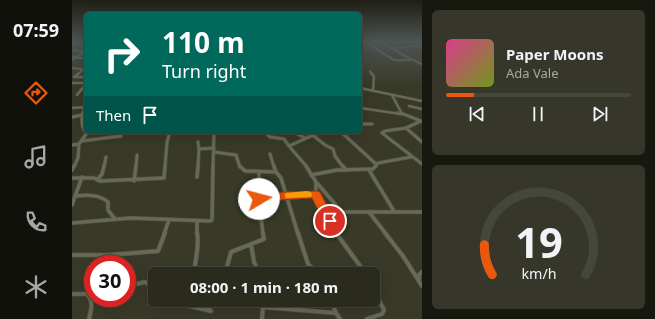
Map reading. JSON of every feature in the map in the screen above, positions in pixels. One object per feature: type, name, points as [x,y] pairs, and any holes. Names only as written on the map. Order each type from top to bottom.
[{"type":"street","points":[[388,56],[394,60],[411,60]]},
{"type":"street","points":[[405,56],[422,64]]},
{"type":"street","points":[[72,57],[84,58]]},
{"type":"street","points":[[72,60],[76,57]]},
{"type":"street","points":[[72,68],[83,69]]},
{"type":"street","points":[[72,74],[76,74],[83,69]]},
{"type":"street","points":[[370,71],[374,76],[373,91]]},
{"type":"street","points":[[76,74],[74,77],[84,77]]},
{"type":"street","points":[[72,83],[84,84]]},
{"type":"street","points":[[77,95],[84,86]]},
{"type":"street","points":[[362,88],[422,101]]},
{"type":"street","points":[[392,95],[401,114]]},
{"type":"street","points":[[409,106],[422,109]]},
{"type":"street","points":[[72,108],[84,107]]},
{"type":"street","points":[[362,108],[401,114],[421,120]]},
{"type":"street","points":[[84,111],[82,115],[84,131]]},
{"type":"street","points":[[72,117],[82,115]]},
{"type":"street","points":[[421,120],[420,122],[406,128],[385,131],[382,133],[422,164]]},
{"type":"street","points":[[362,124],[372,124]]},
{"type":"street","points":[[406,128],[422,142]]},
{"type":"street","points":[[72,145],[79,144],[86,134]]},
{"type":"street","points":[[72,178],[82,177],[100,181],[163,179],[165,177],[167,142],[169,134]]},
{"type":"street","points":[[72,223],[132,218],[210,221],[213,218],[213,134]]},
{"type":"street","points":[[268,134],[270,137],[284,139],[301,158],[311,175],[341,212]]},
{"type":"street","points":[[298,134],[305,138]]},
{"type":"street","points":[[289,146],[317,134]]},
{"type":"street","points":[[343,134],[376,164]]},
{"type":"street","points":[[82,141],[121,136]]},
{"type":"street","points":[[314,136],[325,145],[333,149],[335,156],[346,170]]},
{"type":"street","points":[[197,177],[199,168],[198,142]]},
{"type":"street","points":[[72,170],[78,158],[79,144]]},
{"type":"street","points":[[199,149],[214,148]]},
{"type":"street","points":[[214,152],[234,154],[242,170],[256,171],[259,173],[276,172]]},
{"type":"street","points":[[270,154],[276,172],[281,178],[285,196],[308,264],[312,267]]},
{"type":"street","points":[[134,180],[137,155]]},
{"type":"street","points":[[311,175],[337,170],[369,170],[375,168],[376,164],[412,156]]},
{"type":"street","points":[[97,180],[102,174],[106,157]]},
{"type":"street","points":[[72,159],[78,158]]},
{"type":"street","points":[[369,170],[394,211]]},
{"type":"street","points":[[227,267],[232,252],[264,239],[259,199],[259,173]]},
{"type":"street","points":[[72,205],[82,177]]},
{"type":"street","points":[[316,181],[318,189],[316,194],[334,230],[361,267]]},
{"type":"street","points":[[259,199],[316,194]]},
{"type":"street","points":[[75,196],[89,195],[106,199],[108,202],[108,210],[115,219]]},
{"type":"street","points":[[325,212],[422,212]]},
{"type":"street","points":[[368,212],[403,256],[422,286]]},
{"type":"street","points":[[72,255],[158,251],[169,220]]},
{"type":"street","points":[[194,267],[195,256],[199,241],[197,221]]},
{"type":"street","points":[[252,244],[254,262],[256,267]]},
{"type":"street","points":[[419,281],[419,275],[422,272]]},
{"type":"street","points":[[136,284],[145,282],[148,284]]},
{"type":"street","points":[[72,294],[84,294]]},
{"type":"street","points":[[368,319],[382,314],[384,310],[380,302]]},
{"type":"street","points":[[89,319],[91,307]]},
{"type":"street","points":[[195,307],[210,311],[210,307]]},
{"type":"street","points":[[262,319],[262,307],[336,313]]},
{"type":"street","points":[[334,307],[340,319]]},
{"type":"slow traffic","points":[[290,195],[307,195]]},
{"type":"route","points":[[259,199],[316,194],[330,221]]}]
